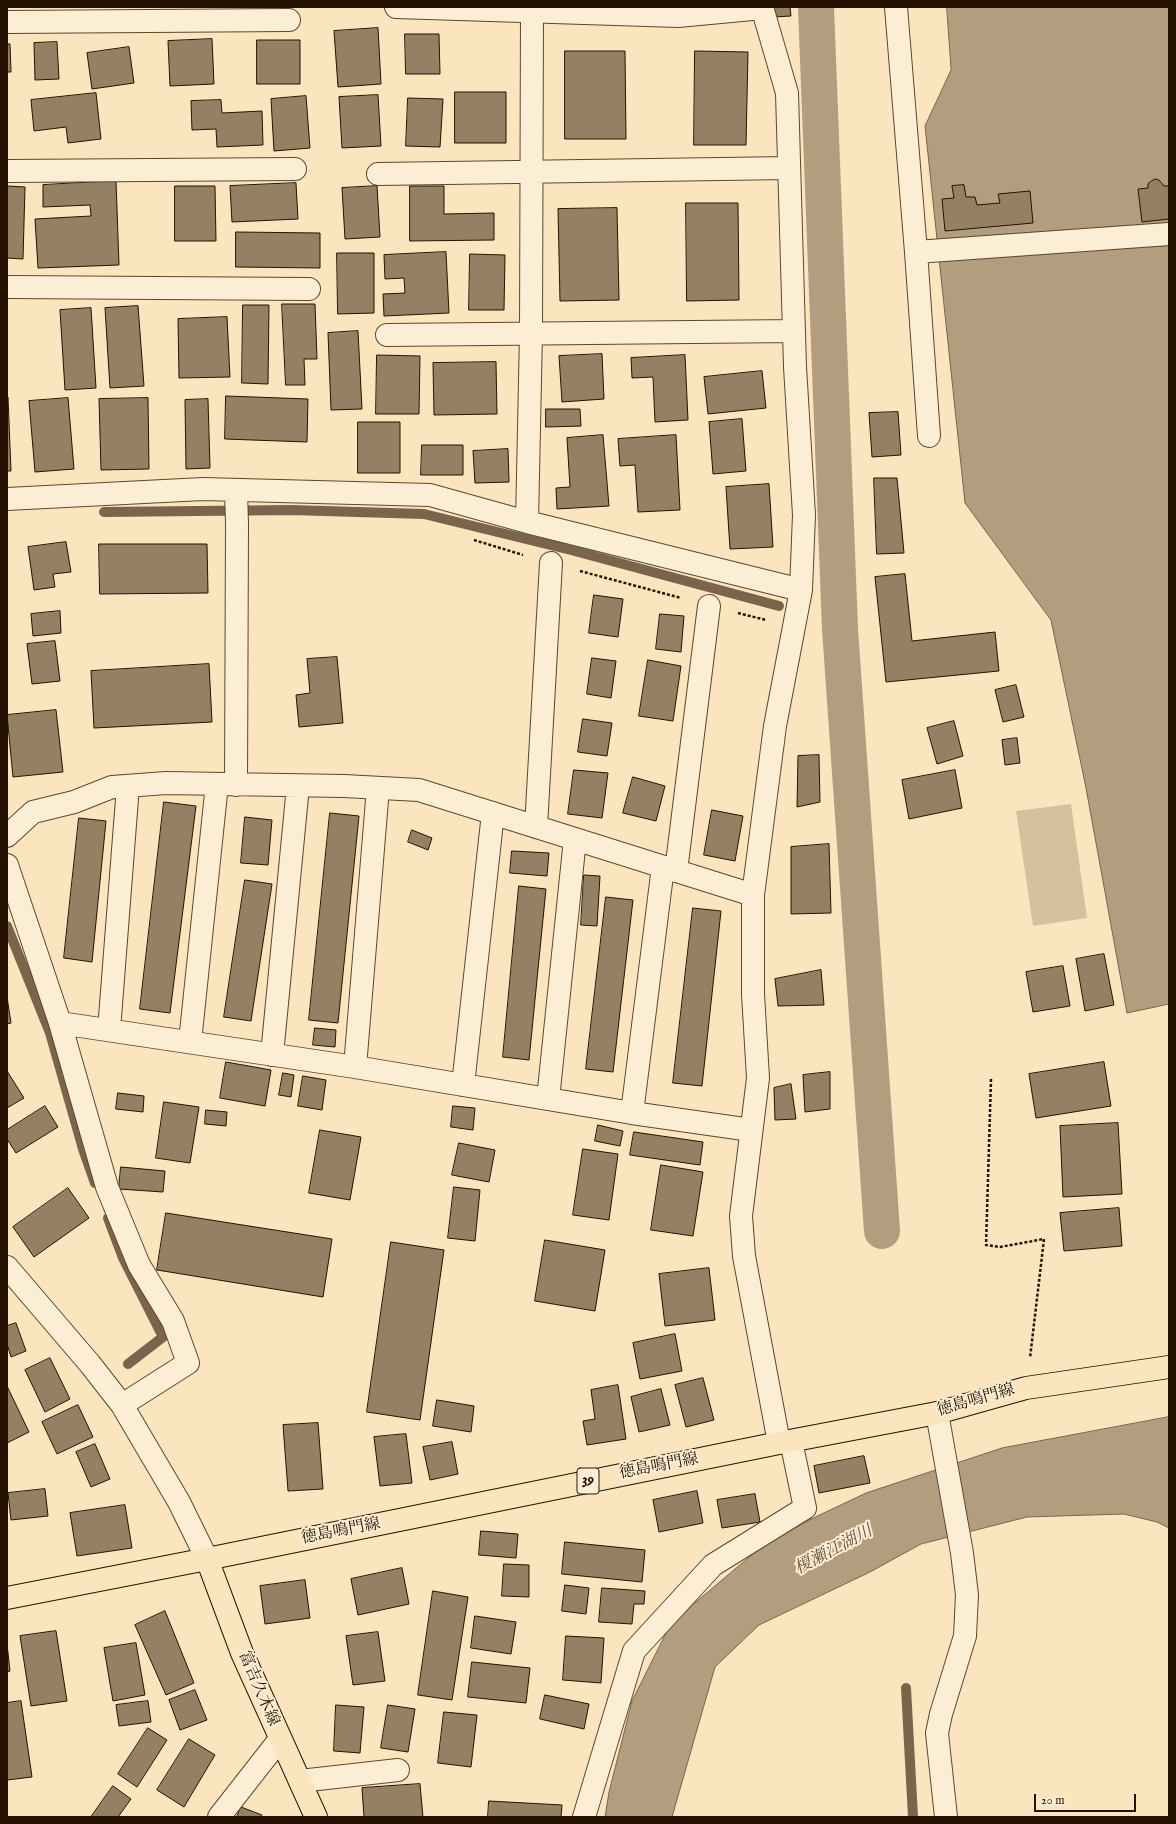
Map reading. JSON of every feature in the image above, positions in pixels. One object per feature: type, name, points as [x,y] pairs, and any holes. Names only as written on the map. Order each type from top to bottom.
[{"type":"main road","name":"徳島鳴門線","points":[[7,1598],[785,1442],[937,1413],[1026,1388],[1169,1367]]},
{"type":"main road","name":"富吉久木線","points":[[207,1559],[242,1653],[316,1817]]},
{"type":"street","points":[[396,7],[678,16],[762,8],[787,93],[794,331],[804,515],[801,590],[775,726],[753,895],[753,994],[758,1078],[741,1216],[744,1256],[785,1442],[805,1508],[713,1566],[634,1651],[584,1817]]},
{"type":"street","points":[[896,7],[925,251],[929,436]]},
{"type":"street","points":[[527,522],[531,333],[530,172],[532,11]]},
{"type":"street","points":[[7,22],[289,20]]},
{"type":"street","points":[[378,174],[789,168]]},
{"type":"street","points":[[7,170],[295,169]]},
{"type":"street","points":[[925,251],[1169,234]]},
{"type":"street","points":[[7,287],[309,289]]},
{"type":"street","points":[[388,335],[794,331]]},
{"type":"street","points":[[7,499],[203,489],[430,495],[527,522],[801,590]]},
{"type":"street","points":[[190,1042],[227,784],[237,524],[236,490]]},
{"type":"street","points":[[536,827],[551,563]]},
{"type":"street","points":[[632,1113],[709,606]]},
{"type":"street","points":[[7,836],[33,812],[74,802],[112,787],[166,783],[419,790],[753,895]]},
{"type":"street","points":[[109,1030],[128,786]]},
{"type":"street","points":[[272,1055],[298,786]]},
{"type":"street","points":[[355,1067],[378,788]]},
{"type":"street","points":[[463,1085],[492,813]]},
{"type":"street","points":[[548,1099],[575,839]]},
{"type":"street","points":[[7,865],[60,1023],[107,1187],[139,1265],[173,1321],[188,1363],[122,1405]]},
{"type":"street","points":[[60,1023],[355,1067],[632,1113],[751,1130]]},
{"type":"street","points":[[7,1266],[90,1364],[122,1405],[179,1502],[207,1559]]},
{"type":"street","points":[[937,1413],[962,1553],[967,1594],[964,1636],[940,1714],[938,1733],[946,1817]]},
{"type":"street","points":[[219,1817],[280,1739]]},
{"type":"street","points":[[300,1781],[398,1770]]},
{"type":"path","points":[[467,538],[551,563],[709,606],[771,621]]},
{"type":"path","points":[[990,1079],[986,1245],[1000,1247],[1044,1239],[1026,1388]]},
{"type":"shaded area","points":[[1071,804],[1087,918],[1033,926],[1016,811]]},
{"type":"water","points":[[947,7],[1169,7],[1169,1004],[1127,1013],[1086,788],[1051,620],[965,503],[925,126],[951,70]]},
{"type":"water","name":"榎瀬江湖川","points":[[1169,1417],[1169,1528],[1157,1522],[1124,1514],[1027,1517],[921,1544],[870,1572],[759,1625],[715,1667],[672,1817],[605,1817],[609,1792],[632,1701],[671,1623],[760,1548],[807,1521],[866,1493],[1002,1448]]},
{"type":"building","points":[[773,7],[790,7],[791,16],[774,17]]},
{"type":"building","points":[[378,28],[381,84],[338,87],[334,31]]},
{"type":"building","points":[[405,34],[439,34],[440,74],[406,74]]},
{"type":"building","points":[[212,39],[214,84],[170,86],[168,41]]},
{"type":"building","points":[[257,40],[300,40],[300,84],[257,84]]},
{"type":"building","points":[[57,42],[59,79],[35,80],[34,43]]},
{"type":"building","points":[[7,44],[10,44],[11,72],[7,72]]},
{"type":"building","points":[[129,47],[134,83],[92,89],[87,53]]},
{"type":"building","points":[[565,51],[625,51],[626,139],[565,139]]},
{"type":"building","points":[[695,51],[748,52],[746,145],[694,145]]},
{"type":"building","points":[[455,92],[506,92],[506,143],[455,143]]},
{"type":"building","points":[[96,93],[101,139],[68,143],[66,127],[34,131],[31,100]]},
{"type":"building","points":[[378,95],[381,146],[342,148],[339,97]]},
{"type":"building","points":[[306,96],[310,148],[274,151],[271,99]]},
{"type":"building","points":[[408,98],[443,99],[440,147],[406,146]]},
{"type":"building","points":[[221,100],[222,113],[262,111],[263,145],[217,147],[216,129],[192,130],[191,101]]},
{"type":"building","points":[[1155,179],[1159,180],[1164,186],[1169,186],[1169,219],[1142,222],[1138,189],[1148,188],[1148,184]]},
{"type":"building","points":[[116,181],[119,265],[38,268],[35,219],[91,216],[90,205],[43,207],[43,185]]},
{"type":"building","points":[[296,183],[298,219],[232,222],[230,186]]},
{"type":"building","points":[[964,185],[966,197],[975,197],[977,205],[1000,203],[998,194],[1030,191],[1033,223],[945,231],[942,199],[954,198],[952,186]]},
{"type":"building","points":[[7,186],[25,187],[23,259],[7,258]]},
{"type":"building","points":[[175,186],[215,186],[216,241],[175,241]]},
{"type":"building","points":[[377,186],[380,237],[345,239],[342,188]]},
{"type":"building","points":[[410,186],[444,186],[444,214],[494,213],[494,240],[410,241]]},
{"type":"building","points":[[686,203],[738,203],[739,300],[687,301]]},
{"type":"building","points":[[617,208],[619,300],[560,301],[558,209]]},
{"type":"building","points":[[236,232],[320,233],[320,268],[236,267]]},
{"type":"building","points":[[446,252],[449,313],[384,316],[383,294],[405,293],[404,278],[385,279],[384,255]]},
{"type":"building","points":[[337,253],[374,253],[374,313],[338,314]]},
{"type":"building","points":[[470,254],[505,255],[504,310],[469,310]]},
{"type":"building","points":[[282,304],[315,304],[317,359],[304,359],[305,385],[286,385]]},
{"type":"building","points":[[243,305],[269,305],[268,384],[242,383]]},
{"type":"building","points":[[138,306],[144,386],[110,388],[105,308]]},
{"type":"building","points":[[91,308],[96,388],[65,390],[60,310]]},
{"type":"building","points":[[227,317],[230,377],[179,378],[178,319]]},
{"type":"building","points":[[358,331],[362,409],[331,410],[328,333]]},
{"type":"building","points":[[602,354],[604,399],[562,402],[559,356]]},
{"type":"building","points":[[377,355],[420,356],[419,414],[376,414]]},
{"type":"building","points":[[685,355],[688,420],[655,422],[653,377],[632,378],[631,358]]},
{"type":"building","points":[[496,362],[497,414],[434,415],[433,363]]},
{"type":"building","points":[[762,371],[766,408],[708,414],[704,377]]},
{"type":"building","points":[[226,396],[308,399],[307,442],[225,439]]},
{"type":"building","points":[[8,397],[11,471],[7,471]]},
{"type":"building","points":[[68,398],[74,469],[35,472],[29,401]]},
{"type":"building","points":[[148,398],[149,469],[101,470],[99,399]]},
{"type":"building","points":[[208,399],[210,468],[186,469],[185,400]]},
{"type":"building","points":[[546,409],[580,409],[581,426],[546,427]]},
{"type":"building","points":[[898,412],[901,455],[872,457],[869,413]]},
{"type":"building","points":[[742,419],[746,471],[713,474],[709,422]]},
{"type":"building","points":[[358,422],[400,422],[400,473],[358,473]]},
{"type":"building","points":[[603,435],[609,506],[557,509],[556,488],[570,487],[567,438]]},
{"type":"building","points":[[676,435],[680,510],[638,512],[635,465],[620,466],[618,439]]},
{"type":"building","points":[[422,445],[463,445],[463,475],[421,475]]},
{"type":"building","points":[[508,449],[509,482],[475,483],[473,451]]},
{"type":"building","points":[[874,478],[897,478],[904,553],[877,554]]},
{"type":"building","points":[[769,484],[773,547],[730,549],[726,487]]},
{"type":"building","points":[[66,542],[71,572],[53,574],[55,587],[34,590],[28,547]]},
{"type":"building","points":[[99,544],[207,544],[208,593],[100,594]]},
{"type":"building","points":[[905,574],[912,641],[995,632],[999,671],[886,682],[875,577]]},
{"type":"building","points":[[594,595],[623,599],[618,637],[589,633]]},
{"type":"building","points":[[60,611],[61,633],[33,636],[31,614]]},
{"type":"building","points":[[660,614],[684,616],[681,652],[656,649]]},
{"type":"building","points":[[55,641],[60,681],[32,684],[27,644]]},
{"type":"building","points":[[337,657],[343,723],[299,727],[296,695],[310,693],[307,659]]},
{"type":"building","points":[[592,658],[616,661],[611,698],[587,694]]},
{"type":"building","points":[[648,660],[681,666],[673,721],[639,716]]},
{"type":"building","points":[[209,664],[212,722],[94,728],[91,671]]},
{"type":"building","points":[[1016,685],[1024,717],[1003,722],[995,690]]},
{"type":"building","points":[[56,710],[63,772],[13,777],[7,715]]},
{"type":"building","points":[[583,719],[612,723],[607,756],[578,752]]},
{"type":"building","points":[[954,721],[963,756],[937,764],[927,728]]},
{"type":"building","points":[[1017,738],[1020,763],[1005,765],[1002,740]]},
{"type":"building","points":[[819,755],[820,802],[797,807],[798,756]]},
{"type":"building","points":[[574,770],[608,773],[602,818],[568,814]]},
{"type":"building","points":[[955,770],[962,808],[909,819],[902,780]]},
{"type":"building","points":[[633,777],[665,786],[656,821],[623,813]]},
{"type":"building","points":[[164,802],[196,806],[170,1013],[140,1009]]},
{"type":"building","points":[[712,810],[743,816],[735,861],[704,855]]},
{"type":"building","points":[[330,813],[359,816],[338,1023],[309,1020]]},
{"type":"building","points":[[245,817],[272,820],[268,865],[241,863]]},
{"type":"building","points":[[79,818],[106,821],[92,962],[64,958]]},
{"type":"building","points":[[412,830],[432,838],[428,850],[408,842]]},
{"type":"building","points":[[829,844],[831,913],[791,914],[791,847]]},
{"type":"building","points":[[512,851],[549,853],[547,876],[510,873]]},
{"type":"building","points":[[584,875],[600,876],[597,926],[581,925]]},
{"type":"building","points":[[245,880],[272,884],[251,1021],[224,1017]]},
{"type":"building","points":[[519,886],[546,889],[529,1060],[503,1057]]},
{"type":"building","points":[[606,897],[633,900],[613,1072],[586,1069]]},
{"type":"building","points":[[693,908],[721,911],[702,1086],[673,1083]]},
{"type":"building","points":[[1104,954],[1114,1005],[1085,1011],[1076,959]]},
{"type":"building","points":[[1063,966],[1070,1006],[1033,1012],[1026,972]]},
{"type":"building","points":[[821,970],[824,1005],[778,1006],[775,979]]},
{"type":"building","points":[[7,997],[11,1023],[7,1024]]},
{"type":"building","points":[[315,1028],[336,1030],[335,1047],[313,1045]]},
{"type":"building","points":[[226,1062],[271,1070],[265,1106],[220,1098]]},
{"type":"building","points":[[1104,1062],[1111,1106],[1036,1118],[1029,1074]]},
{"type":"building","points":[[7,1071],[24,1098],[7,1108]]},
{"type":"building","points":[[830,1072],[830,1109],[805,1112],[803,1075]]},
{"type":"building","points":[[283,1073],[294,1075],[291,1097],[279,1095]]},
{"type":"building","points":[[303,1076],[326,1080],[322,1110],[298,1106]]},
{"type":"building","points":[[791,1084],[796,1119],[775,1120],[774,1088]]},
{"type":"building","points":[[118,1093],[144,1096],[143,1112],[116,1109]]},
{"type":"building","points":[[164,1102],[199,1107],[190,1163],[156,1158]]},
{"type":"building","points":[[45,1106],[58,1127],[16,1153],[7,1139],[7,1130]]},
{"type":"building","points":[[453,1106],[475,1108],[473,1130],[451,1127]]},
{"type":"building","points":[[206,1110],[227,1112],[226,1126],[205,1124]]},
{"type":"building","points":[[1118,1123],[1122,1194],[1063,1197],[1060,1126]]},
{"type":"building","points":[[598,1125],[623,1131],[620,1146],[595,1141]]},
{"type":"building","points":[[320,1130],[361,1137],[350,1200],[309,1193]]},
{"type":"building","points":[[634,1132],[703,1142],[700,1165],[630,1155]]},
{"type":"building","points":[[459,1143],[495,1150],[489,1182],[452,1175]]},
{"type":"building","points":[[583,1149],[618,1154],[609,1220],[573,1215]]},
{"type":"building","points":[[661,1165],[703,1172],[693,1236],[651,1230]]},
{"type":"building","points":[[121,1167],[165,1171],[163,1192],[119,1189]]},
{"type":"building","points":[[454,1187],[480,1190],[475,1241],[448,1238]]},
{"type":"building","points":[[68,1188],[89,1218],[34,1257],[13,1227]]},
{"type":"building","points":[[1119,1208],[1122,1246],[1064,1251],[1060,1213]]},
{"type":"building","points":[[166,1213],[332,1239],[323,1297],[157,1270]]},
{"type":"building","points":[[545,1240],[605,1250],[595,1311],[535,1301]]},
{"type":"building","points":[[391,1242],[444,1250],[420,1420],[367,1412]]},
{"type":"building","points":[[709,1268],[715,1320],[665,1326],[659,1274]]},
{"type":"building","points":[[16,1323],[26,1351],[11,1357],[7,1344],[7,1326]]},
{"type":"building","points":[[675,1334],[682,1371],[640,1379],[633,1343]]},
{"type":"building","points":[[50,1358],[70,1399],[45,1412],[25,1370]]},
{"type":"building","points":[[703,1378],[714,1420],[686,1427],[675,1385]]},
{"type":"building","points":[[618,1385],[626,1439],[587,1445],[583,1421],[595,1419],[591,1390]]},
{"type":"building","points":[[7,1386],[29,1432],[7,1443]]},
{"type":"building","points":[[661,1389],[670,1425],[639,1432],[631,1397]]},
{"type":"building","points":[[437,1400],[474,1406],[471,1432],[433,1426]]},
{"type":"building","points":[[78,1405],[93,1437],[57,1454],[42,1422]]},
{"type":"building","points":[[318,1423],[323,1489],[288,1491],[283,1425]]},
{"type":"building","points":[[406,1434],[412,1483],[380,1486],[374,1437]]},
{"type":"building","points":[[452,1442],[458,1474],[430,1480],[423,1447]]},
{"type":"building","points":[[95,1444],[110,1479],[91,1487],[76,1452]]},
{"type":"building","points":[[864,1456],[870,1483],[819,1493],[814,1466]]},
{"type":"building","points":[[45,1489],[48,1516],[11,1520],[8,1493]]},
{"type":"building","points":[[697,1491],[703,1523],[659,1532],[653,1500]]},
{"type":"building","points":[[755,1494],[760,1522],[722,1528],[717,1500]]},
{"type":"building","points":[[125,1505],[132,1548],[77,1556],[70,1513]]},
{"type":"building","points":[[481,1531],[518,1534],[516,1558],[479,1555]]},
{"type":"building","points":[[565,1542],[645,1550],[642,1582],[562,1574]]},
{"type":"building","points":[[504,1564],[529,1565],[529,1597],[502,1596]]},
{"type":"building","points":[[402,1568],[409,1604],[358,1615],[351,1579]]},
{"type":"building","points":[[305,1580],[310,1618],[265,1624],[260,1586]]},
{"type":"building","points":[[565,1585],[589,1588],[586,1614],[562,1611]]},
{"type":"building","points":[[602,1588],[645,1591],[644,1604],[634,1604],[632,1624],[599,1622]]},
{"type":"building","points":[[433,1591],[468,1597],[452,1700],[418,1695]]},
{"type":"building","points":[[165,1611],[194,1683],[166,1695],[135,1625]]},
{"type":"building","points":[[475,1616],[516,1622],[511,1654],[471,1648]]},
{"type":"building","points":[[56,1631],[67,1701],[31,1706],[20,1636]]},
{"type":"building","points":[[378,1632],[385,1681],[353,1685],[346,1636]]},
{"type":"building","points":[[566,1636],[604,1638],[601,1683],[563,1680]]},
{"type":"building","points":[[136,1643],[145,1695],[113,1701],[104,1648]]},
{"type":"building","points":[[7,1644],[10,1671],[7,1672]]},
{"type":"building","points":[[472,1662],[530,1668],[526,1703],[468,1697]]},
{"type":"building","points":[[195,1690],[207,1720],[180,1730],[169,1700]]},
{"type":"building","points":[[545,1695],[589,1704],[584,1729],[540,1719]]},
{"type":"building","points":[[21,1701],[32,1777],[7,1780],[7,1703]]},
{"type":"building","points":[[148,1701],[151,1722],[119,1726],[116,1705]]},
{"type":"building","points":[[336,1705],[364,1707],[360,1753],[334,1751]]},
{"type":"building","points":[[388,1705],[415,1709],[408,1752],[381,1748]]},
{"type":"building","points":[[444,1712],[477,1715],[471,1767],[438,1763]]},
{"type":"building","points":[[148,1728],[167,1740],[137,1787],[118,1774]]},
{"type":"building","points":[[189,1739],[215,1755],[184,1807],[157,1790]]},
{"type":"building","points":[[420,1784],[423,1817],[364,1817],[362,1788]]},
{"type":"building","points":[[113,1786],[131,1799],[118,1817],[91,1817]]},
{"type":"building","points":[[489,1801],[562,1805],[561,1817],[488,1817]]},
{"type":"building","points":[[241,1807],[262,1815],[261,1817],[237,1817]]},
{"type":"waterway","points":[[816,7],[840,629],[882,1231]]},
{"type":"waterway","points":[[104,512],[291,510],[424,514],[571,550],[779,606]]},
{"type":"waterway","points":[[827,622],[840,629]]},
{"type":"waterway","points":[[7,926],[50,1033],[83,1149],[95,1183]]},
{"type":"waterway","points":[[108,1218],[123,1258],[163,1337],[128,1364]]},
{"type":"waterway","points":[[906,1688],[913,1817]]}]
